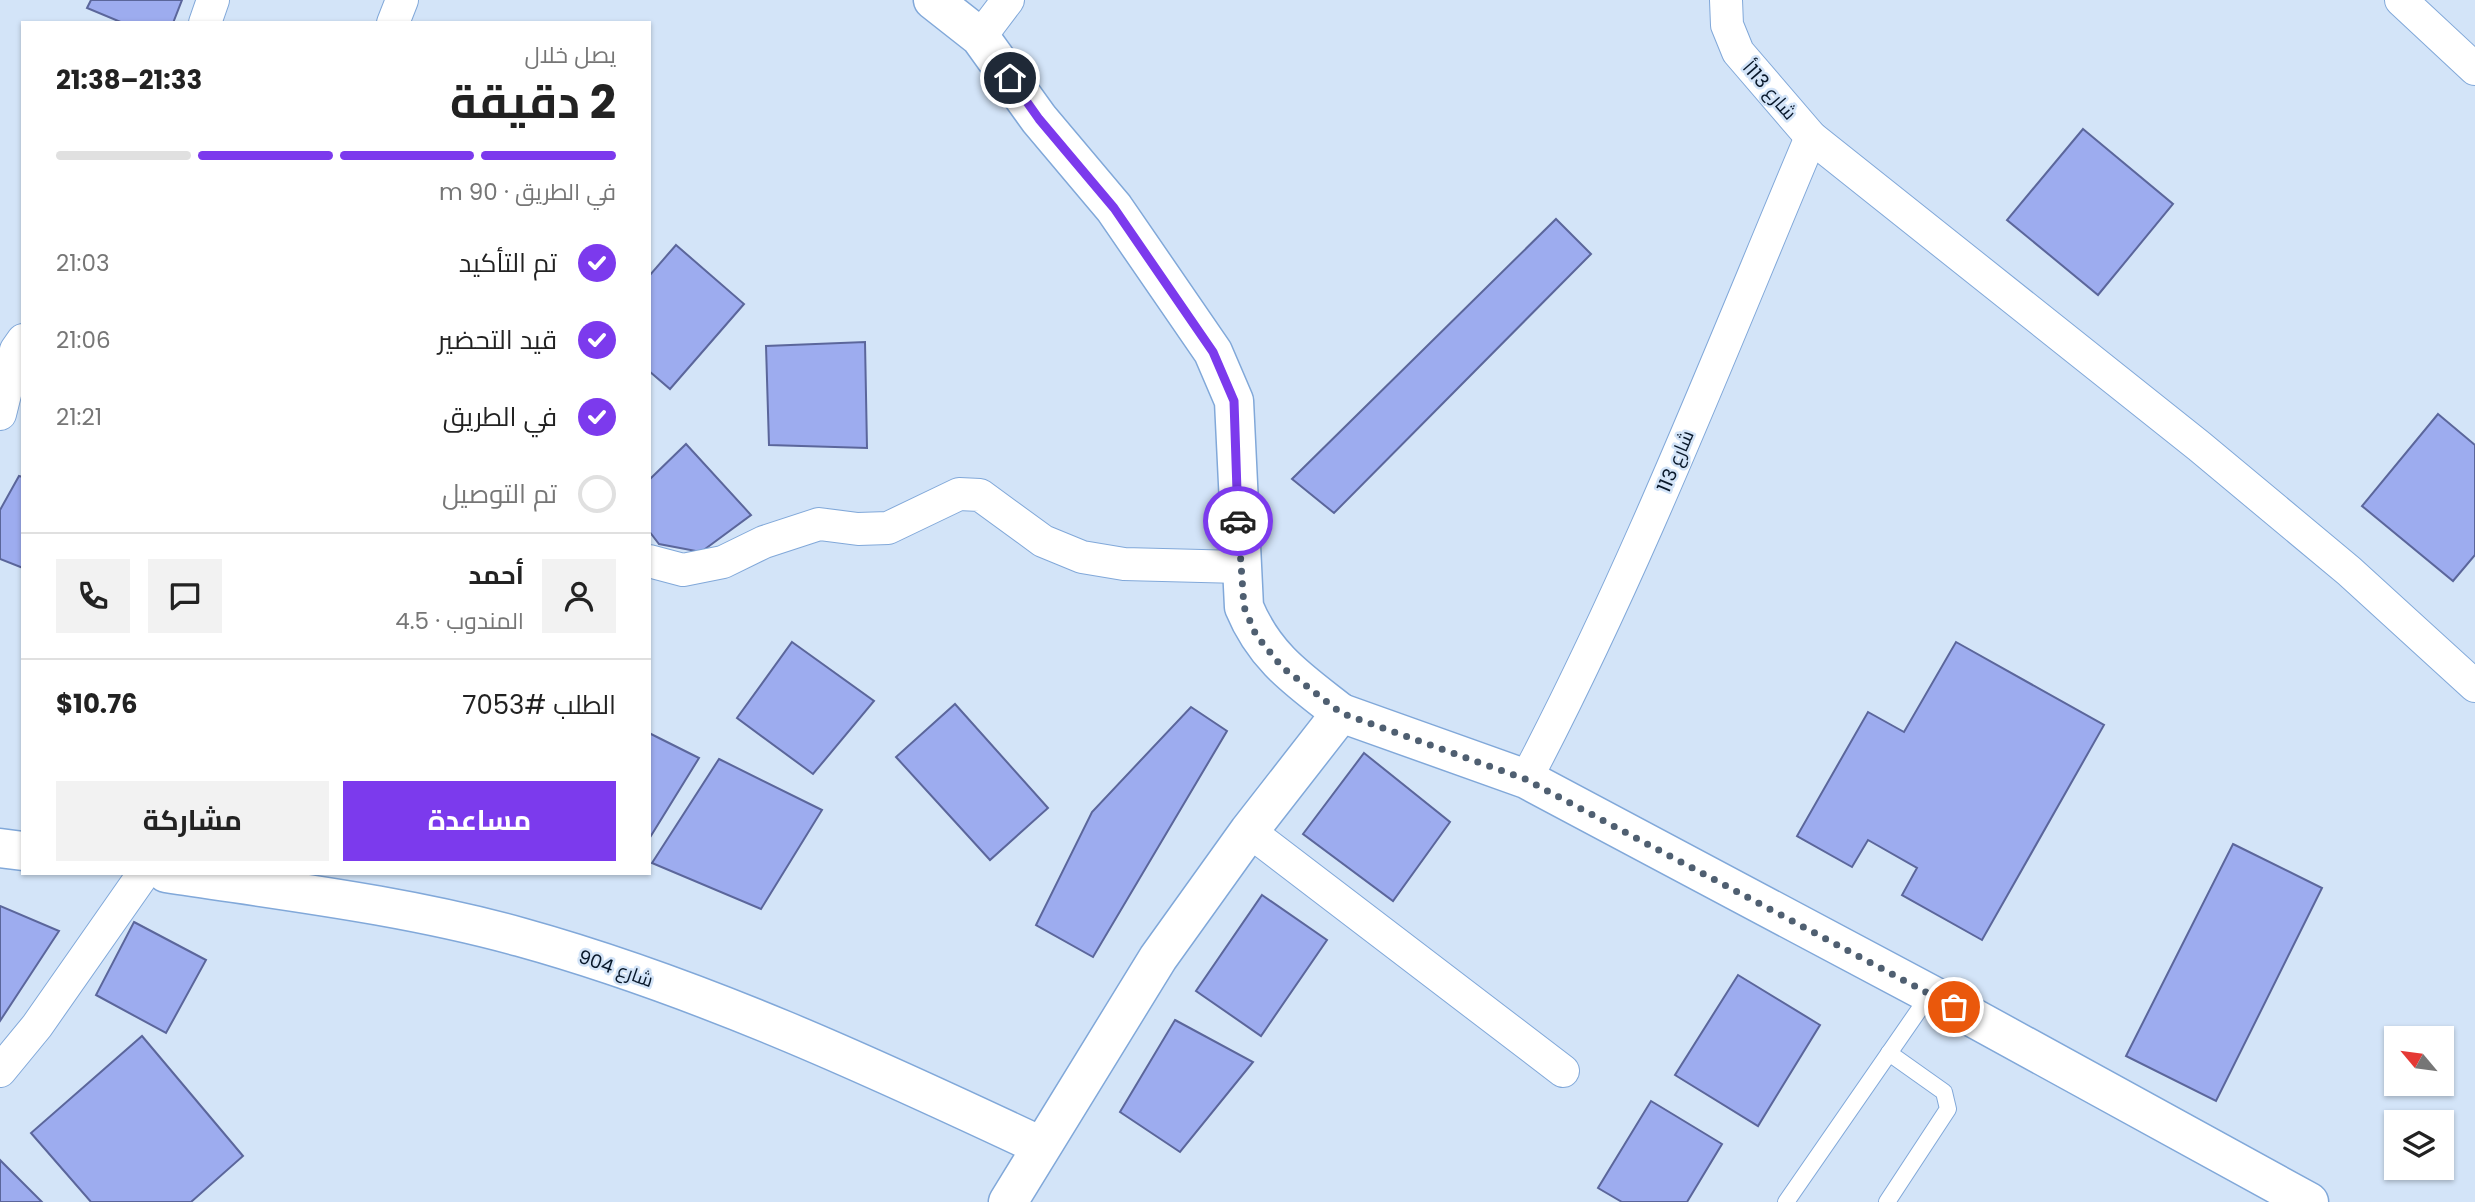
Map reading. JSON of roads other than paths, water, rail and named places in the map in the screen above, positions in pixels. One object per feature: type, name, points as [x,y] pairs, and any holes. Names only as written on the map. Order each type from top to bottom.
[{"type":"main road","points":[[933,0],[980,37],[1039,119],[1114,208],[1213,352],[1234,401],[1244,607],[1256,635],[1282,667],[1341,713],[1525,779],[1930,994],[2309,1202]]},
{"type":"main road","points":[[1008,1202],[1158,958],[1250,831],[1341,713]]},
{"type":"main road","points":[[0,848],[21,851]]},
{"type":"main road","name":"شارع 904","points":[[179,875],[345,900],[448,920],[586,956],[884,1072],[1041,1146]]},
{"type":"street","points":[[206,21],[213,0]]},
{"type":"street","points":[[394,21],[402,0]]},
{"type":"street","points":[[980,37],[1008,0]]},
{"type":"street","name":"شارع 113أ","points":[[1726,0],[1727,25],[1738,52],[1811,137],[2199,446],[2349,571],[2475,686]]},
{"type":"street","points":[[2401,0],[2475,69]]},
{"type":"street","name":"شارع 113","points":[[1525,779],[1571,693],[1644,533],[1811,137]]},
{"type":"street","points":[[0,414],[16,350],[21,343]]},
{"type":"street","points":[[651,562],[683,570],[723,562],[764,542],[819,523],[858,529],[888,528],[959,494],[979,495],[1043,541],[1082,557],[1124,564],[1240,567]]},
{"type":"street","points":[[1250,831],[1563,1072]]},
{"type":"street","points":[[0,1072],[61,994],[143,875]]},
{"type":"lane","points":[[1786,1202],[1930,994]]},
{"type":"lane","points":[[1887,1202],[1948,1109],[1944,1092],[1889,1053]]}]
